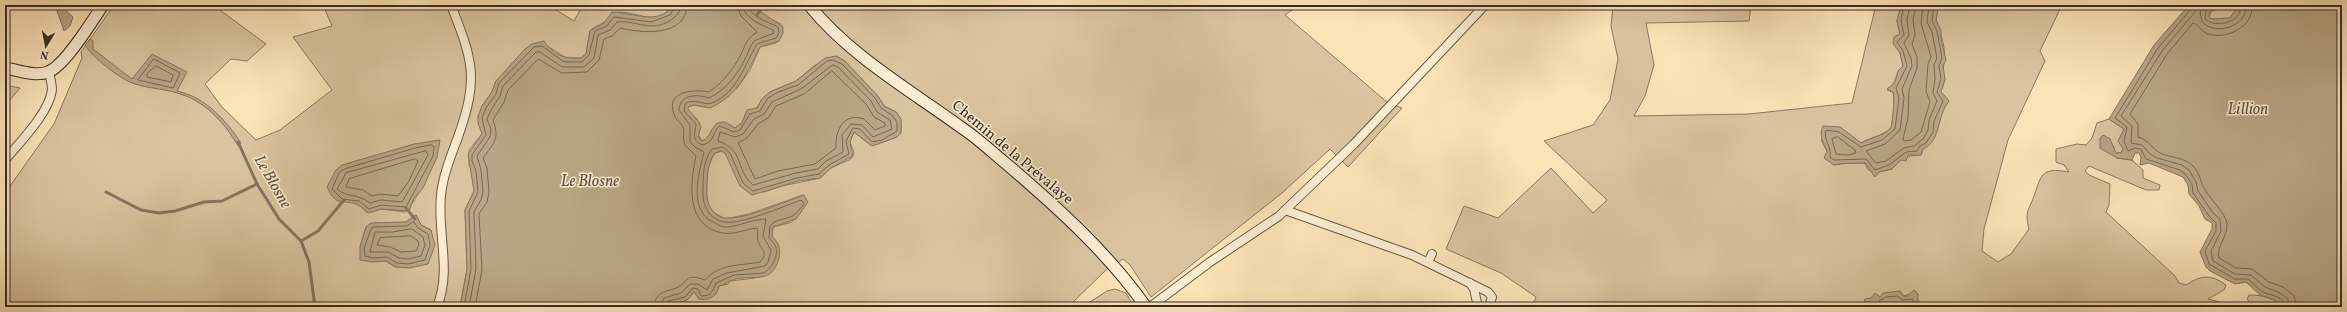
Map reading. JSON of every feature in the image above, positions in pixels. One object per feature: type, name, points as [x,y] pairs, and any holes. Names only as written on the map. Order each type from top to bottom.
[{"type":"street","points":[[5,68],[35,74],[49,72],[73,48],[103,5]]},
{"type":"street","points":[[437,307],[442,291],[445,265],[441,196],[446,169],[466,108],[472,73],[469,51],[451,5]]},
{"type":"street","name":"Chemin de la Prévalaye","points":[[809,5],[841,37],[881,70],[964,129],[1028,182],[1088,238],[1123,275],[1146,307]]},
{"type":"street","points":[[1150,307],[1285,210],[1354,144],[1485,5]]},
{"type":"street","points":[[5,160],[28,132],[46,105],[52,89],[49,72]]},
{"type":"street","points":[[1285,210],[1428,262],[1490,294],[1492,301],[1489,307]]},
{"type":"street","points":[[1428,262],[1432,254]]},
{"type":"street","points":[[1469,282],[1474,289],[1478,307]]},
{"type":"shaded area","points":[[114,5],[213,5],[266,44],[247,61],[231,59],[205,84],[222,107],[256,140],[280,130],[332,90],[293,37],[332,26],[323,5],[548,5],[574,21],[583,5],[673,5],[661,16],[655,17],[621,12],[615,13],[605,22],[590,31],[586,54],[581,58],[566,58],[546,45],[496,81],[492,92],[482,106],[478,117],[482,134],[469,150],[469,165],[472,171],[474,191],[465,210],[467,269],[460,307],[5,307],[5,193],[54,124],[82,58],[81,52]],"holes":[[[437,157],[418,195],[405,212],[381,209],[368,213],[332,179],[336,170]],[[416,215],[421,225],[431,230],[432,237],[396,267],[360,247],[366,227],[406,222]]]},
{"type":"shaded area","points":[[751,5],[1299,5],[1285,15],[1388,103],[1402,108],[1348,167],[1330,149],[1282,193],[1151,297],[1130,265],[1123,259],[1106,270],[1068,307],[667,307],[687,300],[694,292],[716,294],[719,286],[728,284],[730,281],[755,278],[772,236],[773,227],[792,222],[803,195],[749,214],[725,219],[711,210],[706,196],[707,172],[715,153],[722,151],[728,156],[740,186],[764,192],[782,186],[820,178],[831,168],[851,159],[854,153],[850,142],[854,132],[872,146],[897,137],[901,133],[901,119],[896,112],[884,106],[878,96],[839,57],[815,65],[796,81],[770,92],[762,99],[757,108],[746,113],[742,123],[735,128],[722,122],[715,126],[708,137],[702,141],[698,134],[699,122],[687,109],[688,107],[694,105],[705,107],[738,87],[750,70],[760,47],[776,43],[783,33],[781,24],[764,16]]},
{"type":"shaded area","points":[[1613,5],[1751,5],[1749,21],[1646,23],[1654,65],[1645,96],[1634,116],[1749,114],[1852,103],[1876,5],[1901,5],[1897,21],[1900,34],[1893,43],[1900,53],[1903,66],[1898,72],[1893,84],[1887,90],[1893,92],[1894,95],[1894,109],[1891,128],[1880,135],[1861,143],[1840,127],[1821,140],[1834,165],[1845,163],[1865,163],[1868,170],[1879,172],[1892,169],[1898,162],[1905,158],[1921,155],[1923,149],[1937,132],[1941,113],[1949,101],[1941,92],[1945,79],[1943,71],[1944,48],[1936,20],[1938,7],[1940,5],[2062,5],[2040,51],[2045,61],[2008,140],[1984,229],[1982,251],[1998,262],[2011,254],[2029,229],[2027,213],[2042,176],[2047,172],[2058,170],[2069,172],[2064,165],[2056,162],[2056,149],[2077,144],[2086,145],[2092,138],[2097,123],[2109,119],[2124,129],[2119,141],[2123,149],[2121,153],[2115,153],[2114,147],[2103,135],[2117,158],[2132,160],[2143,170],[2143,178],[2160,185],[2159,190],[2146,190],[2089,166],[2085,171],[2089,175],[2110,184],[2109,205],[2106,212],[2175,276],[2179,283],[2186,285],[2196,279],[2206,277],[2221,281],[2226,285],[2224,290],[2208,299],[2220,302],[2226,307],[1927,307],[1921,305],[1917,297],[1911,294],[1903,296],[1900,291],[1880,297],[1877,294],[1867,305],[1876,307],[1532,307],[1536,297],[1501,273],[1446,249],[1464,206],[1498,218],[1551,168],[1593,213],[1607,200],[1544,141],[1593,125],[1610,100],[1618,59],[1611,26]]},
{"type":"shaded area","points":[[2221,5],[2237,5],[2237,8],[2230,18],[2212,19],[2209,17],[2212,10]]},
{"type":"shaded area","points":[[5,85],[20,88],[5,106]]},
{"type":"shaded area","points":[[1115,289],[1126,293],[1134,307],[1082,307],[1107,291]]},
{"type":"shaded area","points":[[2249,295],[2268,298],[2276,301],[2284,307],[2249,307],[2252,305],[2247,299]]},
{"type":"water","points":[[55,5],[60,5],[73,17],[70,26],[64,31]]},
{"type":"water","name":"Le Blosne","points":[[673,5],[751,5],[783,27],[783,33],[779,41],[760,47],[741,82],[735,90],[720,103],[710,108],[694,105],[688,107],[699,122],[701,127],[698,137],[702,141],[708,137],[716,124],[719,122],[728,123],[735,128],[742,123],[747,110],[757,108],[762,99],[770,92],[796,81],[825,58],[836,56],[845,61],[878,96],[884,106],[896,112],[901,119],[901,133],[897,137],[872,146],[854,132],[850,142],[853,156],[831,168],[820,178],[798,181],[752,195],[740,186],[725,153],[721,151],[715,153],[710,161],[707,182],[708,201],[714,213],[722,217],[735,218],[765,210],[804,195],[808,202],[796,219],[773,227],[772,236],[779,246],[780,252],[776,266],[772,272],[762,277],[731,280],[724,285],[719,286],[717,293],[710,298],[699,299],[694,292],[687,300],[667,307],[460,307],[467,269],[465,210],[474,191],[468,154],[482,134],[478,123],[478,117],[482,106],[492,92],[496,81],[525,49],[532,44],[544,41],[555,53],[570,58],[581,58],[586,54],[590,31],[604,23],[612,12],[653,17],[667,12]]},
{"type":"water","points":[[1901,5],[1940,5],[1938,7],[1936,21],[1941,30],[1941,39],[1946,60],[1943,66],[1945,79],[1941,92],[1949,101],[1942,114],[1933,141],[1929,146],[1923,149],[1921,155],[1908,155],[1906,161],[1901,160],[1892,169],[1879,172],[1875,177],[1865,163],[1845,163],[1834,165],[1824,158],[1827,151],[1821,133],[1823,126],[1840,127],[1861,143],[1888,131],[1891,128],[1894,109],[1894,95],[1893,92],[1887,89],[1895,83],[1898,71],[1903,66],[1900,53],[1893,43],[1894,37],[1900,34],[1897,21]]},
{"type":"water","name":"Lillion","points":[[2189,5],[2221,5],[2209,13],[2209,17],[2212,19],[2230,18],[2237,8],[2237,5],[2336,5],[2342,7],[2342,307],[2284,307],[2274,300],[2260,295],[2246,282],[2235,284],[2210,271],[2206,267],[2200,252],[2212,229],[2212,223],[2205,219],[2199,206],[2189,194],[2188,185],[2183,177],[2149,163],[2140,165],[2141,157],[2139,153],[2135,153],[2132,160],[2117,158],[2100,148],[2100,138],[2103,135],[2110,139],[2116,153],[2121,153],[2123,149],[2118,141],[2124,129],[2109,119],[2154,45]]},
{"type":"water","points":[[90,39],[93,41],[93,49],[132,79],[152,54],[187,72],[177,91],[197,98],[206,104],[222,118],[241,143],[238,146],[222,123],[200,103],[171,91],[135,84],[122,78],[100,62],[89,50],[85,45]]},
{"type":"water","points":[[440,140],[437,157],[423,188],[414,198],[409,211],[381,209],[368,213],[360,206],[353,203],[337,201],[327,187],[336,170],[342,165],[414,144]]},
{"type":"water","points":[[416,215],[421,225],[431,230],[435,245],[428,264],[409,268],[396,267],[386,261],[373,262],[360,260],[360,247],[366,227],[371,223],[406,222]]},
{"type":"water","points":[[1914,290],[1918,294],[1917,301],[1921,305],[1927,307],[1876,307],[1864,303],[1865,299],[1871,298],[1875,293],[1880,297],[1883,293],[1900,291],[1903,296],[1907,296]]},
{"type":"waterway","name":"Le Blosne","points":[[757,15],[764,5]]},
{"type":"waterway","name":"Le Blosne","points":[[238,142],[257,184],[279,219],[301,241],[309,262],[315,307]]},
{"type":"waterway","points":[[106,192],[141,210],[159,213],[175,211],[204,202],[222,201],[257,184]]},
{"type":"waterway","name":"Le Blosne","points":[[301,241],[318,231],[344,200]]},
{"type":"waterway","name":"Le Blosne","points":[[406,208],[415,219]]}]
